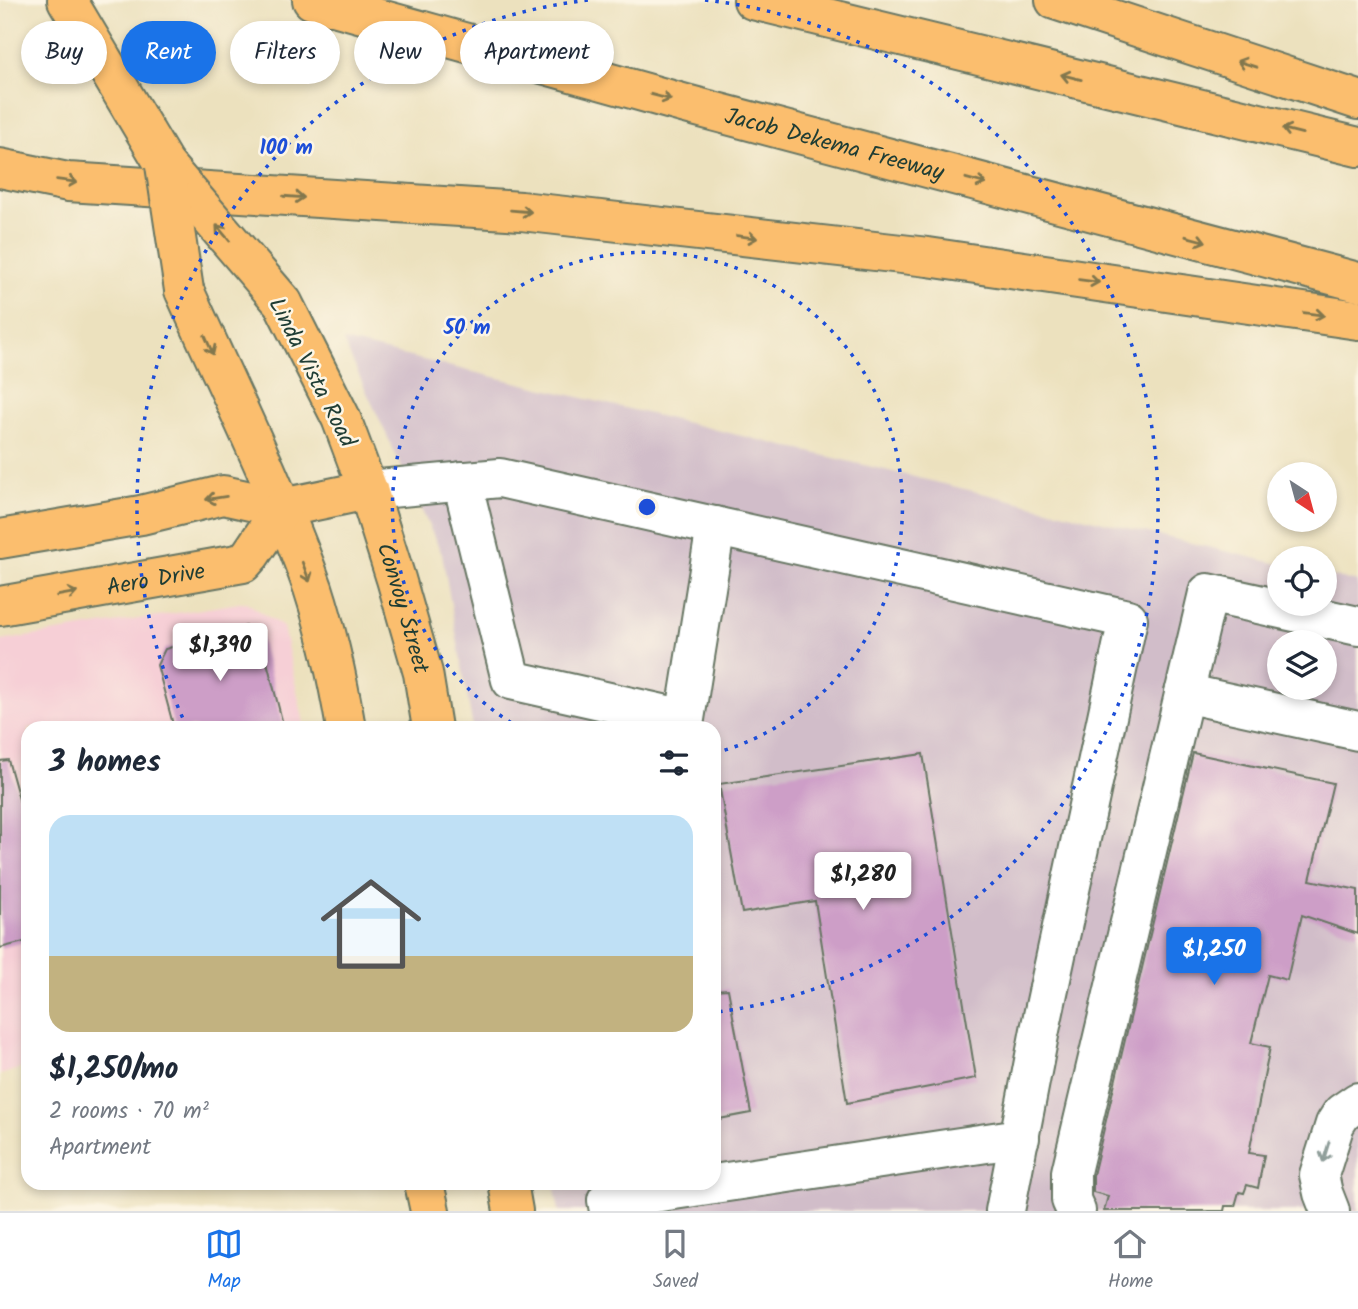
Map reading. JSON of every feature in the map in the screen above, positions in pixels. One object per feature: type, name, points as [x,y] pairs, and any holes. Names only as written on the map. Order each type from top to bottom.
[{"type":"main road","name":"Linda Vista Road","points":[[67,0],[166,165],[283,303],[341,418],[368,490]]},
{"type":"main road","name":"Jacob Dekema Freeway","points":[[312,0],[686,104],[1358,282]]},
{"type":"main road","points":[[753,0],[1358,147]]},
{"type":"main road","points":[[1055,0],[1358,100]]},
{"type":"main road","name":"Linda Vista Road","points":[[166,165],[184,290],[282,508]]},
{"type":"main road","points":[[0,168],[68,183],[535,212],[928,257],[1358,320]]},
{"type":"main road","points":[[0,539],[141,515],[223,495],[282,508],[368,490]]},
{"type":"main road","name":"Convoy Street","points":[[368,490],[423,673],[431,721]]},
{"type":"main road","points":[[282,508],[315,595],[338,679],[345,721]]},
{"type":"main road","name":"Aero Drive","points":[[0,606],[243,563],[282,508]]},
{"type":"main road","points":[[426,1190],[430,1211]]},
{"type":"main road","points":[[509,1190],[513,1211]]},
{"type":"lane","points":[[368,490],[500,478],[1128,619],[1040,1030],[1005,1211]]},
{"type":"lane","points":[[462,481],[511,680],[685,719],[716,526]]},
{"type":"lane","points":[[1076,1211],[1071,1200],[1071,1172],[1208,593],[1358,626]]},
{"type":"lane","points":[[1184,693],[1358,732]]},
{"type":"lane","points":[[1330,1211],[1319,1175],[1335,1124],[1342,1113],[1358,1102]]},
{"type":"lane","points":[[721,1183],[1020,1138]]},
{"type":"lane","points":[[610,1211],[607,1200],[674,1190]]},
{"type":"shaded area","points":[[343,341],[1267,561],[1267,616],[1337,616],[1337,578],[1358,582],[1358,1211],[559,1211],[555,1190],[721,1190],[721,721],[472,721],[442,554]]},
{"type":"shaded area","points":[[246,602],[283,627],[303,721],[21,721],[21,1068],[0,1075],[0,641]]},
{"type":"building","points":[[246,626],[260,635],[282,721],[172,721],[157,665],[165,649]]},
{"type":"building","points":[[1193,753],[1333,783],[1310,880],[1358,890],[1358,934],[1302,915],[1287,980],[1268,975],[1251,1043],[1270,1047],[1249,1153],[1264,1155],[1258,1188],[1247,1185],[1244,1193],[1239,1192],[1235,1206],[1225,1206],[1224,1211],[1104,1211],[1108,1196],[1093,1192],[1093,1175]]},
{"type":"building","points":[[923,754],[976,1078],[847,1103],[815,901],[742,913],[721,784]]},
{"type":"building","points":[[8,760],[21,806],[21,943],[0,948],[0,761]]},
{"type":"building","points":[[728,989],[751,1113],[721,1119],[721,990]]}]
